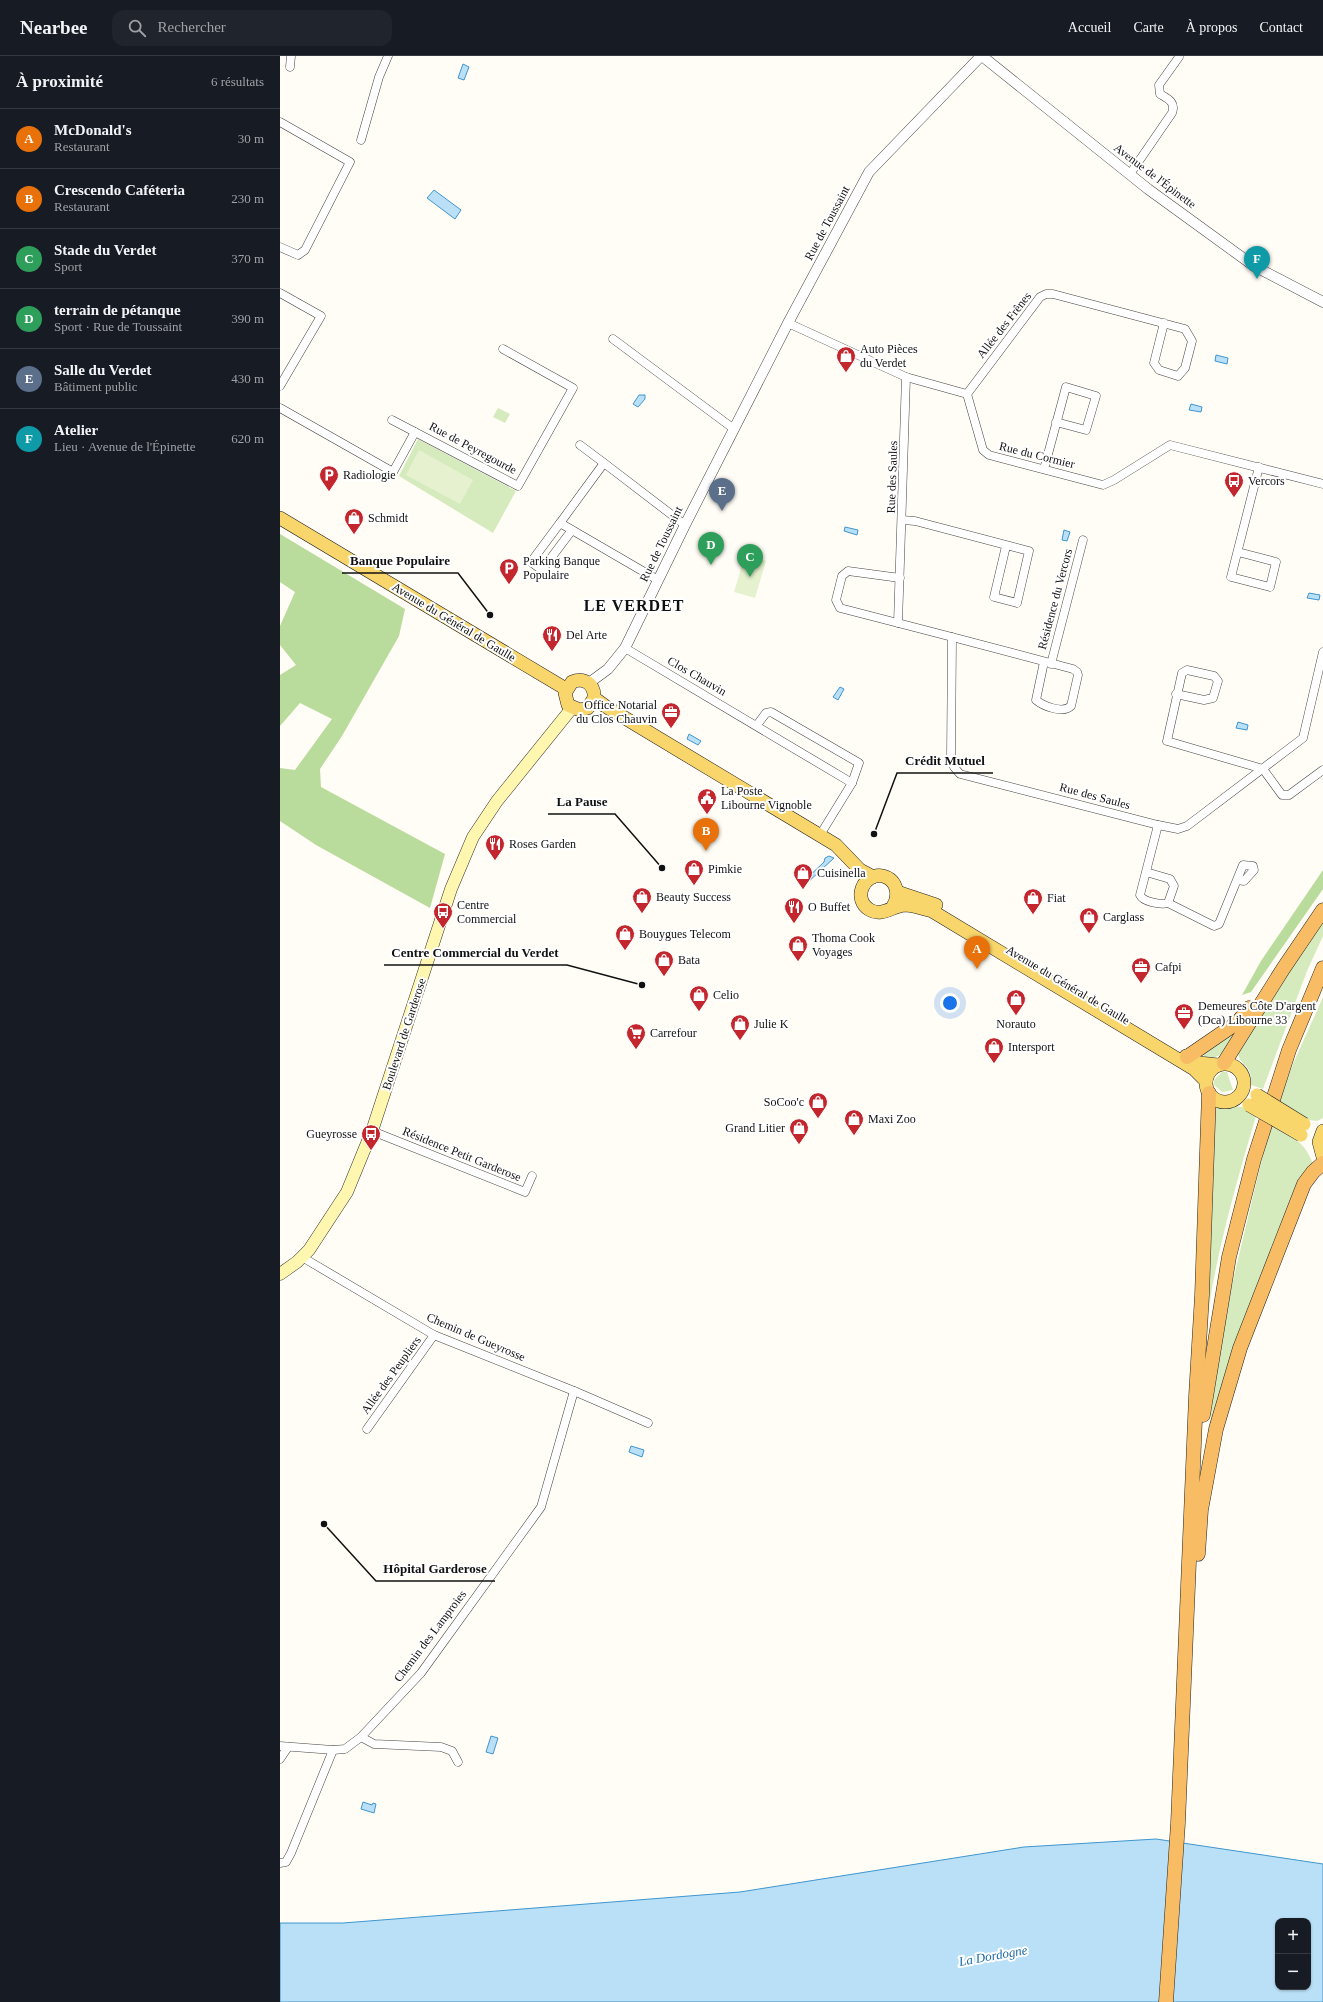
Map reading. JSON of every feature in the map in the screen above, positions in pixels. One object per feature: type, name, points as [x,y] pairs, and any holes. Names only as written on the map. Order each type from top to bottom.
[{"type":"highway","points":[[1221,1064],[1323,910]]},
{"type":"highway","points":[[1192,1490],[1209,1370],[1229,1257],[1254,1159],[1287,1057],[1323,968]]},
{"type":"highway","points":[[1187,1056],[1238,1022],[1283,969]]},
{"type":"highway","points":[[1166,2002],[1178,1823],[1202,1294],[1207,1087]]},
{"type":"highway","points":[[1184,1689],[1193,1619],[1201,1510],[1216,1429],[1240,1348],[1301,1191],[1313,1172],[1323,1163]]},
{"type":"main road","name":"Avenue du Général de Gaulle","points":[[280,518],[566,689]]},
{"type":"main road","points":[[576,681],[589,683],[594,690],[591,703],[580,710],[572,708],[565,698],[566,689],[576,681]]},
{"type":"main road","name":"Avenue du Général de Gaulle","points":[[591,703],[840,858],[848,865],[862,888],[862,903],[870,911],[881,913],[892,908],[905,905],[932,911],[1194,1069],[1218,1101],[1231,1101],[1241,1093],[1245,1082],[1240,1070],[1230,1064],[1199,1063],[932,902],[897,892]]},
{"type":"main road","points":[[591,703],[605,706],[820,835],[836,845],[860,870],[873,877]]},
{"type":"main road","name":"Boulevard de Garderose","points":[[280,1274],[302,1257],[347,1192],[372,1131],[451,889],[473,837],[497,800],[572,708]]},
{"type":"main road","points":[[862,888],[864,883],[873,877],[878,876],[889,878],[896,886],[897,892],[897,898],[892,908]]},
{"type":"main road","points":[[1207,1087],[1210,1071],[1221,1064]]},
{"type":"main road","points":[[1241,1093],[1257,1095],[1303,1129],[1321,1153]]},
{"type":"main road","points":[[1241,1093],[1249,1105],[1303,1129],[1323,1130],[1319,1142],[1321,1153]]},
{"type":"street","points":[[290,67],[291,56]]},
{"type":"street","points":[[361,140],[379,77],[388,56]]},
{"type":"street","name":"Avenue de l'Épinette","points":[[982,56],[1130,174],[1254,266],[1323,302]]},
{"type":"street","name":"Rue de Toussaint","points":[[589,683],[608,669],[625,648],[685,525],[788,323],[870,172],[982,56]]},
{"type":"street","points":[[1130,174],[1172,113],[1174,107],[1172,102],[1160,94],[1159,86],[1179,57]]},
{"type":"street","points":[[280,122],[350,162],[306,250],[298,255],[280,247]]},
{"type":"street","points":[[280,293],[321,316],[280,386]]},
{"type":"street","name":"Allée des Frênes","points":[[967,394],[1040,297],[1046,294],[1053,294],[1164,323],[1185,329],[1192,341],[1185,368],[1178,376],[1159,370],[1154,363],[1164,323]]},
{"type":"street","points":[[788,323],[906,377],[967,394]]},
{"type":"street","points":[[613,339],[734,429]]},
{"type":"street","name":"Rue de Peyregourde","points":[[392,420],[518,486],[573,388],[503,349]]},
{"type":"street","name":"Rue des Saules","points":[[898,623],[906,377]]},
{"type":"street","points":[[1044,469],[1056,422],[1066,387],[1096,396],[1086,430],[1056,422]]},
{"type":"street","name":"Rue du Cormier","points":[[967,394],[983,450],[989,455],[1103,485],[1114,480],[1170,445],[1323,484]]},
{"type":"street","name":"Rue de Peyregourde","points":[[280,408],[393,472],[415,432]]},
{"type":"street","points":[[580,445],[685,525]]},
{"type":"street","points":[[572,530],[542,570],[531,562],[604,463]]},
{"type":"street","points":[[1238,552],[1276,562],[1270,587],[1231,577],[1259,467]]},
{"type":"street","points":[[902,520],[915,521],[1029,551],[1017,603],[994,597],[1006,546]]},
{"type":"street","points":[[560,523],[658,580]]},
{"type":"street","name":"Résidence du Vercors","points":[[1047,663],[1073,669],[1077,672],[1071,706],[1064,710],[1042,704],[1036,700],[1083,540]]},
{"type":"street","points":[[900,578],[848,571],[842,576],[836,600],[840,608],[1047,663]]},
{"type":"street","name":"Rue des Saules","points":[[952,637],[951,759],[954,767],[960,774],[1178,829],[1188,826],[1305,735],[1323,652]]},
{"type":"street","name":"Clos Chauvin","points":[[625,648],[757,725],[852,783]]},
{"type":"street","points":[[1176,694],[1204,700],[1213,698],[1218,681],[1214,676],[1187,670],[1182,673],[1176,694],[1167,741],[1263,769],[1282,795],[1289,795],[1323,770]]},
{"type":"street","points":[[757,725],[766,713],[771,712],[859,763],[852,783],[820,835]]},
{"type":"street","points":[[1158,825],[1140,895],[1141,898],[1164,904],[1168,903],[1214,926],[1220,924],[1238,880]]},
{"type":"street","points":[[1146,872],[1170,879],[1174,886],[1171,899],[1168,903]]},
{"type":"street","name":"Résidence Petit Garderose","points":[[372,1131],[525,1192],[532,1176]]},
{"type":"street","name":"Chemin de Gueyrosse","points":[[302,1257],[434,1335],[574,1391],[648,1423]]},
{"type":"street","name":"Allée des Peupliers","points":[[367,1429],[434,1335]]},
{"type":"street","name":"Chemin des Lamproies","points":[[284,1746],[334,1750],[345,1749],[361,1737],[421,1673],[541,1507],[574,1391]]},
{"type":"street","points":[[361,1737],[374,1744],[441,1748],[452,1751],[458,1762]]},
{"type":"street","points":[[280,1759],[284,1746]]},
{"type":"street","points":[[280,1864],[286,1862],[291,1853],[334,1750]]},
{"type":"green space","points":[[498,408],[510,414],[505,423],[493,417]]},
{"type":"green space","points":[[418,439],[516,491],[493,533],[399,476]]},
{"type":"green space","points":[[419,450],[473,480],[460,504],[406,475]]},
{"type":"green space","points":[[280,534],[405,609],[399,636],[342,736],[320,769],[321,787],[445,854],[430,908],[316,845],[280,821],[280,768],[295,770],[332,719],[300,703],[280,726],[280,675],[296,665],[280,645],[280,626],[295,592],[280,582]]},
{"type":"green space","points":[[745,555],[766,561],[755,598],[734,592]]},
{"type":"green space","points":[[1323,870],[1323,889],[1251,992],[1242,995],[1261,961]]},
{"type":"green space","points":[[1323,916],[1323,936],[1307,971],[1263,1089],[1251,1085],[1251,1076],[1249,1071],[1238,1055],[1239,1047]]},
{"type":"green space","points":[[1323,997],[1323,1118],[1317,1121],[1309,1120],[1279,1101],[1294,1062]]},
{"type":"green space","points":[[1240,1024],[1227,1048],[1219,1056],[1206,1059],[1201,1052]]},
{"type":"green space","points":[[1222,1072],[1227,1072],[1233,1090],[1222,1092],[1214,1085],[1214,1080]]},
{"type":"green space","points":[[1211,1104],[1227,1108],[1233,1106],[1242,1107],[1256,1116],[1226,1223],[1216,1266],[1203,1355],[1215,1122]]},
{"type":"green space","points":[[1271,1126],[1298,1141],[1306,1150],[1314,1166],[1209,1433],[1216,1373],[1231,1289]]},
{"type":"water","points":[[463,64],[469,67],[464,80],[458,78]]},
{"type":"water","points":[[434,190],[461,210],[455,219],[427,198]]},
{"type":"water","points":[[1216,355],[1228,358],[1227,364],[1215,361]]},
{"type":"water","points":[[639,395],[645,395],[645,399],[638,407],[633,404]]},
{"type":"water","points":[[1191,404],[1202,407],[1201,412],[1189,410]]},
{"type":"water","points":[[845,527],[858,530],[857,535],[844,531]]},
{"type":"water","points":[[1064,530],[1070,532],[1067,541],[1062,540]]},
{"type":"water","points":[[1309,593],[1320,595],[1319,600],[1307,598]]},
{"type":"water","points":[[840,687],[844,689],[838,700],[833,697]]},
{"type":"water","points":[[1238,722],[1248,725],[1247,730],[1236,728]]},
{"type":"water","points":[[689,734],[701,741],[698,745],[687,739]]},
{"type":"water","points":[[829,856],[834,858],[807,883],[803,882],[824,862],[825,858]]},
{"type":"water","points":[[631,1446],[644,1450],[642,1457],[629,1452]]},
{"type":"water","points":[[491,1736],[498,1738],[493,1754],[486,1752]]},
{"type":"water","points":[[363,1802],[372,1805],[373,1803],[376,1804],[374,1813],[361,1809]]},
{"type":"water","name":"La Dordogne","points":[[1156,1839],[1323,1864],[1323,2002],[280,2002],[280,1923],[343,1923],[740,1892],[1024,1847]]},
{"type":"place","name":"Atelier","points":[[1257,279]]},
{"type":"place","name":"Auto Pièces du Verdet","points":[[846,373]]},
{"type":"place","name":"Radiologie","points":[[329,492]]},
{"type":"place","name":"Vercors","points":[[1234,498]]},
{"type":"place","name":"Salle du Verdet","points":[[722,511]]},
{"type":"place","name":"Schmidt","points":[[354,535]]},
{"type":"place","name":"terrain de pétanque","points":[[711,565]]},
{"type":"place","name":"Stade du Verdet","points":[[750,577]]},
{"type":"place","name":"Parking Banque Populaire","points":[[509,585]]},
{"type":"place","name":"Banque Populaire","points":[[490,615]]},
{"type":"place","name":"Del Arte","points":[[552,652]]},
{"type":"place","name":"Office Notarial du Clos Chauvin","points":[[671,729]]},
{"type":"place","name":"La Poste Libourne Vignoble","points":[[707,815]]},
{"type":"place","name":"Crédit Mutuel","points":[[874,834]]},
{"type":"place","name":"Crescendo Caféteria","points":[[706,851]]},
{"type":"place","name":"Roses Garden","points":[[495,861]]},
{"type":"place","name":"La Pause","points":[[662,868]]},
{"type":"place","name":"Pimkie","points":[[694,886]]},
{"type":"place","name":"Cuisinella","points":[[803,890]]},
{"type":"place","name":"Beauty Success","points":[[642,914]]},
{"type":"place","name":"Fiat","points":[[1033,915]]},
{"type":"place","name":"O Buffet","points":[[794,924]]},
{"type":"place","name":"Centre Commercial","points":[[443,929]]},
{"type":"place","name":"Carglass","points":[[1089,934]]},
{"type":"place","name":"Bouygues Telecom","points":[[625,951]]},
{"type":"place","name":"Thoma Cook Voyages","points":[[798,962]]},
{"type":"place","name":"McDonald's","points":[[977,969]]},
{"type":"place","name":"Bata","points":[[664,977]]},
{"type":"place","name":"Cafpi","points":[[1141,984]]},
{"type":"place","name":"Centre Commercial du Verdet","points":[[642,985]]},
{"type":"place","name":"Celio","points":[[699,1012]]},
{"type":"place","name":"Norauto","points":[[1016,1016]]},
{"type":"place","name":"Demeures Côte D'argent (Dca) Libourne 33","points":[[1184,1030]]},
{"type":"place","name":"Julie K","points":[[740,1041]]},
{"type":"place","name":"Carrefour","points":[[636,1050]]},
{"type":"place","name":"Intersport","points":[[994,1064]]},
{"type":"place","name":"SoCoo'c","points":[[818,1119]]},
{"type":"place","name":"Maxi Zoo","points":[[854,1136]]},
{"type":"place","name":"Grand Litier","points":[[799,1145]]},
{"type":"place","name":"Gueyrosse","points":[[371,1151]]},
{"type":"place","name":"Hôpital Garderose","points":[[324,1524]]},
{"type":"district","name":"LE VERDET","points":[[634,605]]}]
